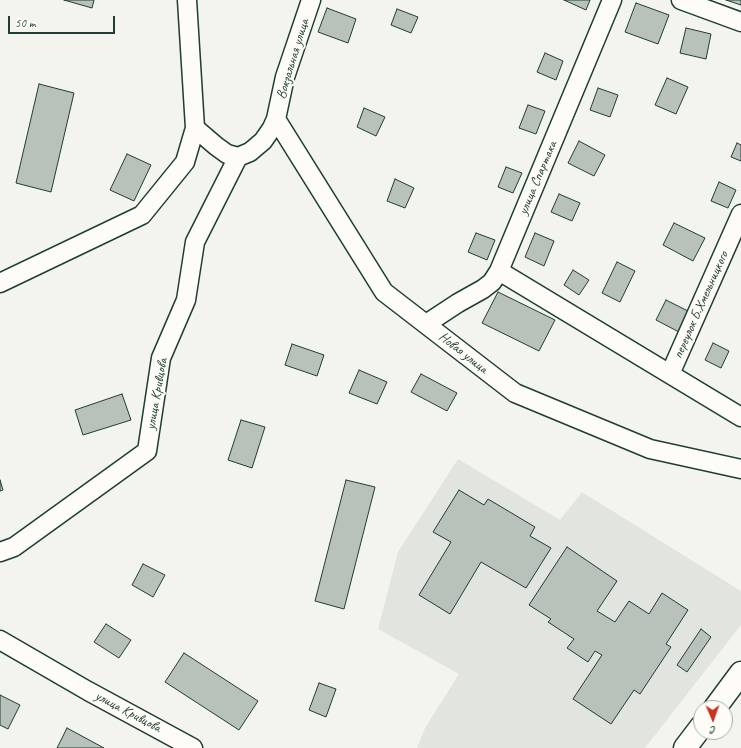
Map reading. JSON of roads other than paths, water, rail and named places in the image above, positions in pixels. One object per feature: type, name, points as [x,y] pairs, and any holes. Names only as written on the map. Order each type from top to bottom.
[{"type":"main road","points":[[721,700],[741,673]]},
{"type":"main road","points":[[685,748],[693,738]]},
{"type":"street","points":[[0,283],[142,215],[185,162],[195,128],[187,0]]},
{"type":"street","name":"Вокзальная улица","points":[[276,119],[285,77],[311,0]]},
{"type":"street","name":"улица Спартака","points":[[426,324],[458,303],[484,289],[492,282],[499,271],[612,0]]},
{"type":"street","points":[[681,0],[741,22]]},
{"type":"street","points":[[195,128],[227,154],[238,157],[250,152],[263,141],[276,119]]},
{"type":"street","name":"Новая улица","points":[[276,119],[384,292],[515,393],[650,449],[741,469]]},
{"type":"street","name":"улица Кривцова","points":[[0,552],[14,547],[147,451],[161,358],[186,300],[195,242],[238,157]]},
{"type":"street","name":"переулок Б.Хмельницкого","points":[[670,374],[741,214]]},
{"type":"street","points":[[499,271],[741,417]]},
{"type":"street","name":"улица Кривцова","points":[[0,640],[88,691],[193,748]]}]
